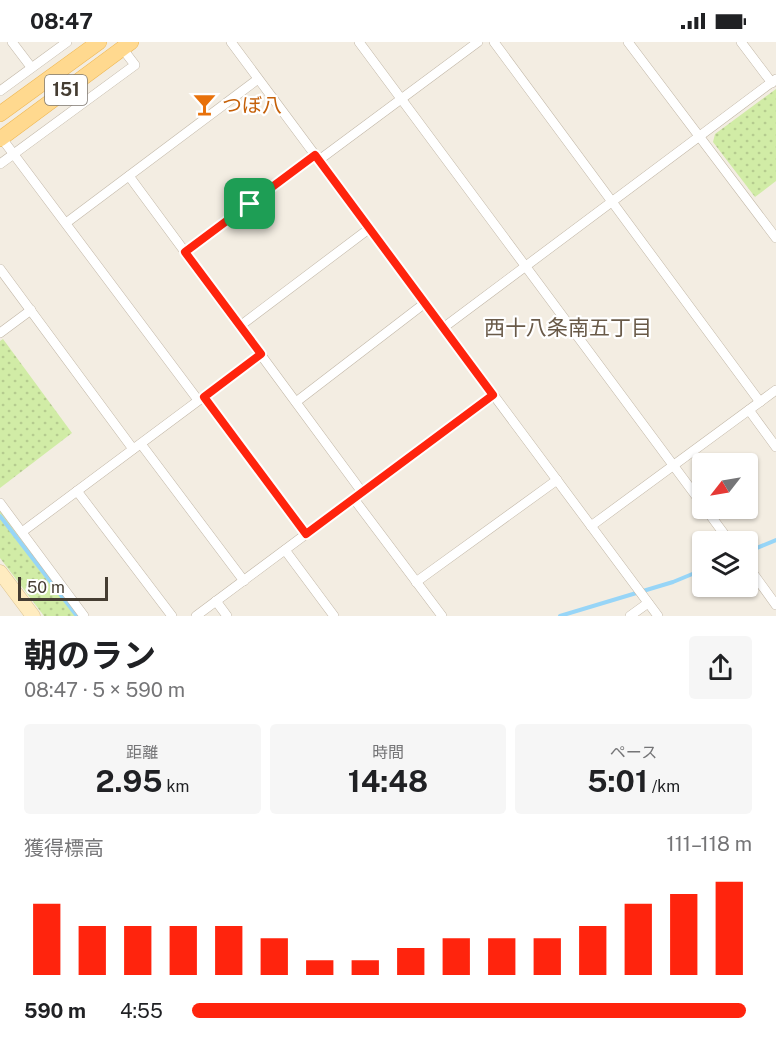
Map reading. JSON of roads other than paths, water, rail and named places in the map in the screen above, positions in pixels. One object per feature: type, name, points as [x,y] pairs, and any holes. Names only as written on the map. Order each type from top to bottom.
[{"type":"main road","name":"151","points":[[0,114],[98,42]]},
{"type":"main road","name":"151","points":[[0,138],[127,45]]},
{"type":"street","points":[[12,42],[31,68]]},
{"type":"street","points":[[0,91],[67,42]]},
{"type":"street","points":[[231,42],[658,616]]},
{"type":"street","points":[[359,42],[692,490]]},
{"type":"street","points":[[185,252],[478,42]]},
{"type":"street","points":[[494,42],[760,402]]},
{"type":"street","points":[[628,42],[775,237]]},
{"type":"street","points":[[443,328],[774,81],[741,42]]},
{"type":"street","points":[[0,164],[135,65],[127,45]]},
{"type":"street","points":[[66,222],[258,79]]},
{"type":"street","points":[[0,138],[306,534]]},
{"type":"street","points":[[129,176],[362,492]]},
{"type":"street","points":[[240,326],[370,228]]},
{"type":"street","points":[[0,269],[244,580]]},
{"type":"street","points":[[296,402],[426,303]]},
{"type":"street","points":[[0,333],[31,310]]},
{"type":"street","points":[[22,532],[261,354]]},
{"type":"street","points":[[591,526],[776,390]]},
{"type":"street","points":[[196,616],[493,395]]},
{"type":"street","points":[[749,410],[776,447]]},
{"type":"street","points":[[416,582],[557,480]]},
{"type":"street","points":[[77,491],[172,616]]},
{"type":"street","points":[[354,499],[442,616]]},
{"type":"street","points":[[0,503],[84,616]]},
{"type":"street","points":[[285,550],[334,616]]},
{"type":"street","points":[[0,572],[33,616]]},
{"type":"street","points":[[758,580],[776,605]]},
{"type":"street","points":[[216,601],[227,616]]},
{"type":"street","points":[[630,616],[648,603]]},
{"type":"waterway","points":[[0,516],[77,616]]},
{"type":"waterway","points":[[758,547],[776,540]]},
{"type":"waterway","points":[[560,616],[692,574]]},
{"type":"place","name":"つぼ八","points":[[204,105]]},
{"type":"district","name":"西十八条南五丁目","points":[[568,328]]}]
